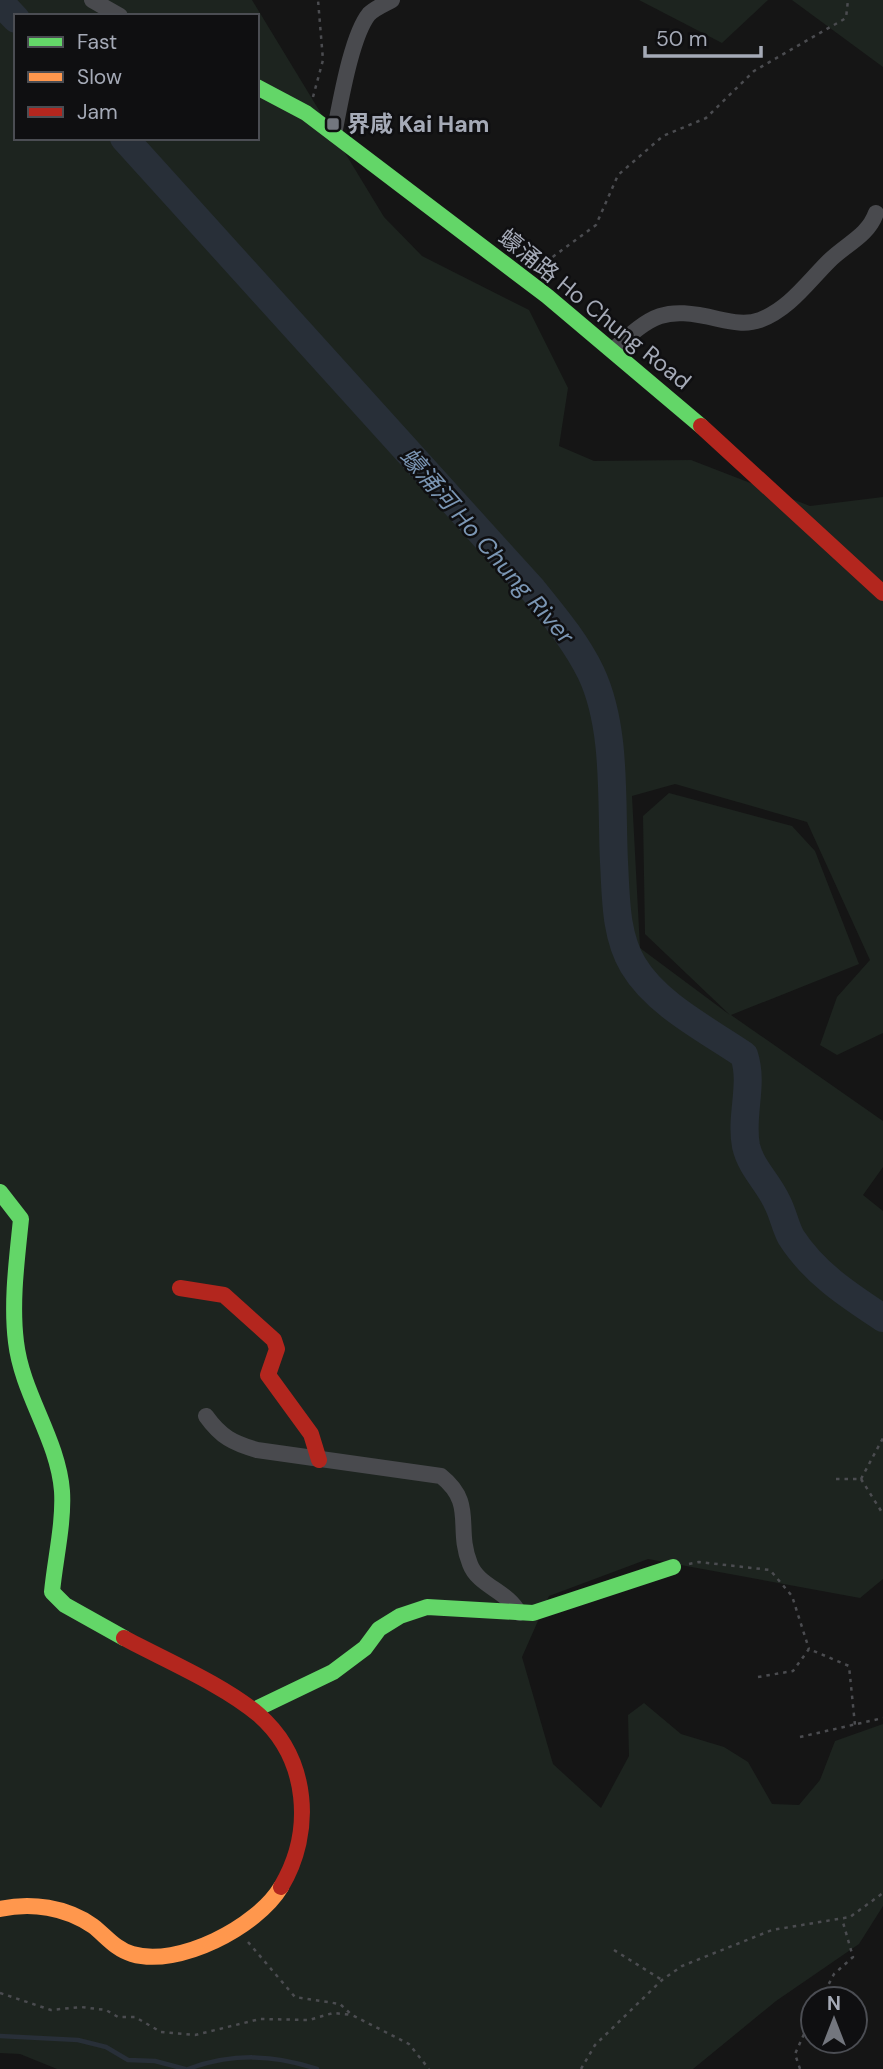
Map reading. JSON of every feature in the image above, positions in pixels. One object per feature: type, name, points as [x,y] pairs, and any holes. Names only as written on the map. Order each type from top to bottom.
[{"type":"street","points":[[92,0],[116,14]]},
{"type":"street","points":[[334,134],[348,72],[364,21],[372,11],[392,0]]},
{"type":"street","name":"蠔涌路 Ho Chung Road","points":[[259,88],[306,113],[524,279],[612,350],[666,394],[883,593]]},
{"type":"street","points":[[612,350],[645,321],[660,315],[680,313],[738,324],[758,321],[782,309],[829,261],[871,228],[876,213]]},
{"type":"street","points":[[0,1192],[21,1219],[16,1275],[16,1343],[32,1398],[54,1454],[62,1491],[52,1592],[65,1605],[254,1710],[281,1740],[301,1786],[304,1809],[296,1859],[264,1910],[239,1930],[166,1956],[154,1957],[112,1946],[83,1920],[56,1911],[30,1906],[0,1909]]},
{"type":"street","points":[[180,1288],[223,1296],[274,1340],[278,1349],[268,1375],[311,1434],[319,1460]]},
{"type":"street","points":[[206,1416],[218,1433],[231,1442],[319,1460],[441,1476],[456,1488],[462,1497],[464,1548],[471,1568],[513,1601],[519,1613]]},
{"type":"street","points":[[254,1710],[333,1672],[365,1648],[379,1629],[400,1616],[427,1606],[533,1613],[673,1567]]},
{"type":"path","points":[[306,113],[316,92],[323,60],[318,0]]},
{"type":"path","points":[[524,279],[596,225],[618,175],[663,136],[706,118],[754,71],[846,18],[848,0]]},
{"type":"path","points":[[860,1479],[883,1438]]},
{"type":"path","points":[[836,1479],[860,1479]]},
{"type":"path","points":[[860,1479],[883,1514]]},
{"type":"path","points":[[673,1567],[699,1562],[771,1570],[792,1596],[809,1648],[849,1666],[855,1724]]},
{"type":"path","points":[[758,1678],[793,1671],[809,1648]]},
{"type":"path","points":[[800,1737],[883,1718]]},
{"type":"path","points":[[582,2069],[595,2045],[662,1980],[682,1966],[772,1930],[850,1917],[883,1893]]},
{"type":"path","points":[[828,1985],[834,1974],[853,1957],[842,1919]]},
{"type":"path","points":[[239,1930],[295,1997],[340,2004],[352,2015],[409,2043],[429,2069]]},
{"type":"path","points":[[614,1950],[662,1980]]},
{"type":"path","points":[[0,1993],[51,2010],[81,2007],[106,2010],[118,2017],[135,2017],[161,2032],[195,2035],[260,2019],[309,2020],[332,2012],[352,2015]]},
{"type":"path","points":[[799,2045],[795,2054],[800,2069]]},
{"type":"shaded area","points":[[0,0],[252,0],[384,217],[422,256],[529,310],[568,388],[559,446],[594,461],[691,460],[810,506],[883,497],[883,1033],[837,1055],[820,1045],[837,997],[870,960],[807,822],[675,784],[632,796],[640,948],[730,1015],[645,934],[643,816],[669,793],[792,826],[815,851],[859,964],[731,1015],[883,1121],[883,1167],[863,1195],[883,1211],[883,1579],[860,1598],[648,1559],[549,1596],[522,1657],[553,1764],[601,1808],[629,1756],[628,1715],[644,1703],[681,1734],[724,1747],[748,1762],[772,1804],[799,1805],[820,1780],[835,1741],[883,1724],[883,1906],[859,1944],[776,2001],[693,2069],[57,2069],[20,2054],[0,2053]]},
{"type":"shaded area","points":[[639,0],[768,0],[722,43]]},
{"type":"shaded area","points":[[792,0],[883,0],[883,67]]},
{"type":"waterway","name":"蠔涌河 Ho Chung River","points":[[0,2],[14,17]]},
{"type":"waterway","name":"蠔涌河 Ho Chung River","points":[[126,140],[533,590],[579,651],[599,694],[609,741],[616,902],[627,953],[643,979],[655,992],[699,1026],[744,1055],[748,1078],[746,1146],[777,1202],[791,1237],[821,1272],[883,1318]]},
{"type":"waterway","points":[[0,2036],[78,2040],[106,2047],[128,2060],[155,2061],[185,2069]]},
{"type":"waterway","points":[[188,2069],[221,2060],[253,2057],[284,2060],[317,2069]]},
{"type":"traffic: fast","points":[[259,88],[306,113],[547,296],[701,426]]},
{"type":"traffic: fast","points":[[0,1192],[21,1219],[15,1280],[16,1342],[25,1380],[54,1453],[62,1491],[61,1529],[52,1592],[65,1605],[124,1638]]},
{"type":"traffic: fast","points":[[254,1710],[333,1672],[365,1648],[379,1629],[400,1616],[427,1607],[533,1613],[673,1567]]},
{"type":"traffic: slow","points":[[0,1909],[36,1906],[60,1910],[93,1926],[126,1952],[151,1957],[193,1950],[215,1941],[254,1916],[270,1902],[281,1887]]},
{"type":"traffic: jam","points":[[701,426],[883,593]]},
{"type":"traffic: jam","points":[[180,1288],[224,1295],[274,1340],[277,1349],[268,1375],[311,1434],[319,1460]]},
{"type":"traffic: jam","points":[[124,1638],[229,1693],[259,1715],[276,1733],[297,1774],[302,1820],[292,1866],[281,1887]]},
{"type":"place","name":"界咸 Kai Ham","points":[[333,124]]}]
